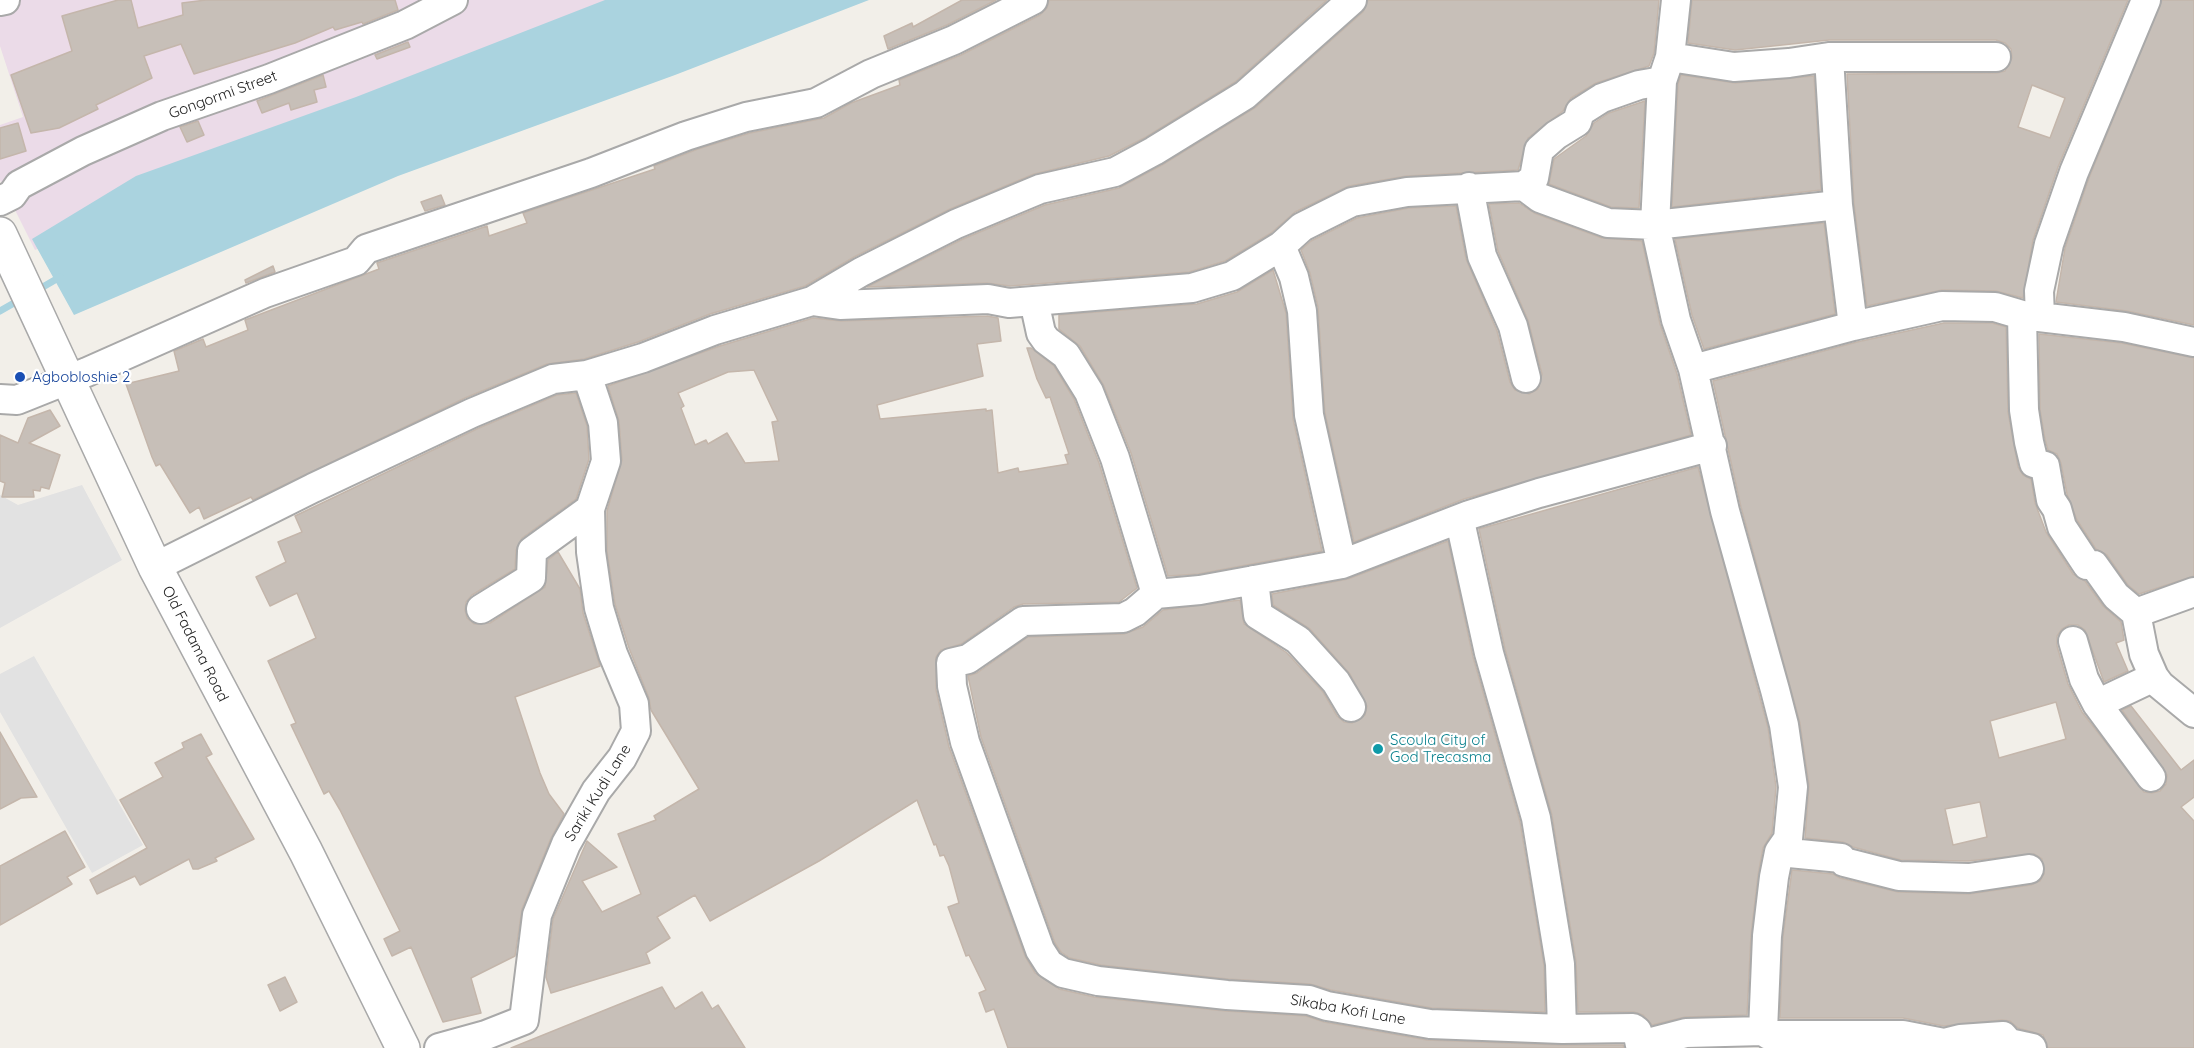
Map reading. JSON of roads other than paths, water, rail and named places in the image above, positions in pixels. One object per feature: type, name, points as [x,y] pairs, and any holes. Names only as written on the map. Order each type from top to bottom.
[{"type":"street","points":[[0,1],[5,0]]},
{"type":"street","name":"Gongormi Street","points":[[0,201],[12,195],[19,184],[83,151],[162,116],[269,79],[405,25],[453,0]]},
{"type":"street","points":[[0,399],[16,400],[87,372],[265,294],[356,261],[366,249],[569,181],[686,136],[746,117],[816,103],[871,74],[954,40],[1033,0]]},
{"type":"street","points":[[155,567],[472,413],[553,378],[587,375],[643,358],[715,330],[812,301],[861,272],[956,224],[1040,189],[1115,172],[1154,152],[1245,94],[1352,0]]},
{"type":"street","points":[[1676,0],[1666,69],[1655,225],[1676,320],[1693,369],[1712,446],[1725,511],[1784,725],[1793,787],[1788,839],[1779,852],[1767,936],[1763,1031]]},
{"type":"street","points":[[2146,0],[2074,172],[2049,244],[2031,316],[2024,410],[2034,463],[2044,466],[2051,500],[2057,509],[2062,527],[2087,566],[2094,565],[2116,596],[2136,613],[2144,654],[2154,677],[2160,685],[2194,713]]},
{"type":"street","points":[[812,301],[840,305],[988,299],[1009,303],[1192,288],[1232,276],[1281,246],[1302,227],[1352,202],[1407,192],[1469,187],[1524,186],[1534,178],[1539,150],[1556,135],[1577,122],[1580,112],[1602,98],[1639,85],[1666,69],[1789,63],[1829,57],[1996,57]]},
{"type":"street","points":[[1829,57],[1838,205],[1854,326]]},
{"type":"street","points":[[1524,186],[1540,198],[1608,223],[1655,225],[1838,205]]},
{"type":"street","points":[[1469,187],[1482,256],[1513,326],[1526,378]]},
{"type":"street","name":"Old Fadama Road","points":[[5,244],[37,318],[155,567],[306,852],[403,1048]]},
{"type":"street","points":[[1281,246],[1294,277],[1302,312],[1309,415],[1342,564]]},
{"type":"street","points":[[1034,301],[1041,333],[1046,340],[1066,355],[1089,392],[1115,458],[1156,594],[1200,590],[1342,564],[1539,493],[1712,446]]},
{"type":"street","points":[[1693,369],[1854,326],[1942,306],[1995,307],[2031,316],[2124,327],[2194,342]]},
{"type":"street","name":"Sariki Kudi Lane","points":[[439,1048],[486,1035],[524,1020],[537,915],[566,844],[596,791],[622,758],[636,731],[634,704],[613,654],[599,608],[591,552],[590,509],[606,461],[603,423],[587,375]]},
{"type":"street","points":[[481,609],[531,578],[532,551],[590,509]]},
{"type":"street","points":[[1460,521],[1489,654],[1536,818],[1560,964],[1562,1029]]},
{"type":"street","points":[[1254,580],[1258,615],[1298,640],[1336,682],[1351,707]]},
{"type":"street","points":[[2136,613],[2194,592]]},
{"type":"street","name":"Sikaba Kofi Lane","points":[[1156,594],[1135,612],[1123,618],[1023,621],[983,651],[968,659],[951,663],[952,686],[965,742],[1040,950],[1049,964],[1063,974],[1098,981],[1309,1000],[1327,1006],[1430,1024],[1562,1029],[1633,1028],[1637,1031],[1640,1046],[1686,1033],[1763,1031],[1769,1035],[1903,1035],[1944,1043],[2003,1036],[2009,1043],[2032,1048]]},
{"type":"street","points":[[2073,641],[2085,679],[2097,704],[2151,777]]},
{"type":"street","points":[[2097,704],[2154,677]]},
{"type":"street","points":[[1779,852],[1841,858],[1844,862],[1899,876],[1969,878],[2029,869]]},
{"type":"water","points":[[605,0],[869,0],[675,75],[398,176],[74,315],[32,239],[136,176],[356,97]]},
{"type":"waterway","points":[[36,291],[60,277]]},
{"type":"waterway","points":[[0,311],[21,299]]},
{"type":"place","name":"Agbobloshie 2","points":[[20,377]]},
{"type":"place","name":"Scoula City of God Trecasma","points":[[1378,749]]}]
